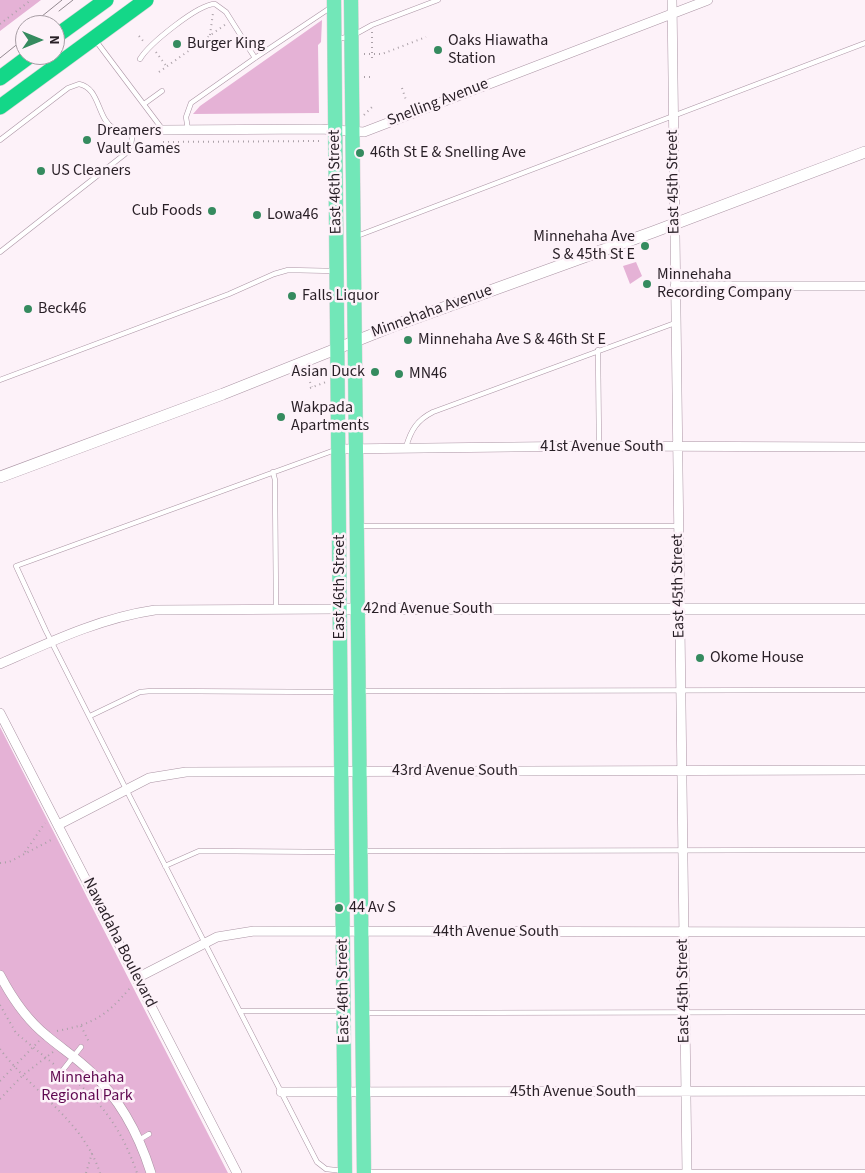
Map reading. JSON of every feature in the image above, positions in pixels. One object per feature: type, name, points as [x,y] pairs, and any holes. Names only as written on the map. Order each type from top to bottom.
[{"type":"highway","points":[[65,30],[106,0]]},
{"type":"highway","points":[[0,106],[146,0]]},
{"type":"highway","points":[[0,78],[18,65]]},
{"type":"main road","name":"East 46th Street","points":[[351,0],[364,1173]]},
{"type":"main road","name":"East 46th Street","points":[[334,3],[340,692],[345,1011],[345,1172]]},
{"type":"street","name":"East 45th Street","points":[[672,0],[687,1172]]},
{"type":"street","name":"Snelling Avenue","points":[[163,130],[335,130],[364,132],[708,0]]},
{"type":"street","name":"Minnehaha Avenue","points":[[0,477],[222,394],[356,340],[865,152]]},
{"type":"street","points":[[675,286],[865,286]]},
{"type":"street","name":"41st Avenue South","points":[[338,448],[599,446],[865,447]]},
{"type":"street","name":"42nd Avenue South","points":[[0,664],[52,642],[129,614],[155,610],[865,609]]},
{"type":"street","name":"Nawadaha Boulevard","points":[[0,713],[135,981],[237,1173]]},
{"type":"street","name":"43rd Avenue South","points":[[58,825],[149,778],[186,772],[865,770]]},
{"type":"street","name":"44th Avenue South","points":[[135,981],[206,943],[235,932],[865,932]]},
{"type":"street","points":[[0,975],[20,1008],[45,1035],[74,1056],[109,1091],[124,1112],[139,1140],[151,1173]]},
{"type":"street","name":"45th Avenue South","points":[[281,1092],[865,1092]]},
{"type":"lane","points":[[334,40],[352,36],[372,25],[438,0]]},
{"type":"lane","points":[[188,130],[186,117],[191,103],[334,3]]},
{"type":"lane","points":[[140,59],[150,47],[196,11],[205,5],[215,4],[226,12],[255,58]]},
{"type":"lane","points":[[93,37],[163,130]]},
{"type":"lane","points":[[354,236],[865,43]]},
{"type":"lane","points":[[0,140],[68,88],[79,84],[89,89],[108,124],[114,129],[133,131],[163,130]]},
{"type":"lane","points":[[144,104],[162,91]]},
{"type":"lane","points":[[0,252],[125,154],[131,145],[133,131]]},
{"type":"lane","points":[[0,380],[228,294],[274,274],[288,270],[337,270]]},
{"type":"lane","points":[[406,447],[414,427],[428,415],[598,350],[675,323]]},
{"type":"lane","points":[[598,350],[599,446]]},
{"type":"lane","points":[[338,448],[16,566],[126,790],[242,1011],[317,1162],[326,1169],[345,1172]]},
{"type":"lane","points":[[273,472],[276,480],[276,609]]},
{"type":"lane","points":[[357,526],[678,526]]},
{"type":"lane","points":[[359,691],[865,690]]},
{"type":"lane","points":[[90,716],[146,691],[340,692]]},
{"type":"lane","points":[[360,851],[865,850]]},
{"type":"lane","points":[[165,866],[198,851],[342,852]]},
{"type":"lane","points":[[242,1011],[345,1011]]},
{"type":"lane","points":[[362,1014],[684,1011],[865,1012]]},
{"type":"lane","points":[[60,1075],[81,1047]]},
{"type":"lane","points":[[139,1140],[149,1134]]},
{"type":"lane","points":[[364,1173],[865,1172]]},
{"type":"path","points":[[0,24],[31,0]]},
{"type":"path","points":[[210,36],[215,4]]},
{"type":"path","points":[[159,72],[227,23]]},
{"type":"path","points":[[372,25],[372,59]]},
{"type":"path","points":[[364,54],[390,51],[426,37]]},
{"type":"path","points":[[390,51],[391,56]]},
{"type":"path","points":[[364,77],[370,77]]},
{"type":"path","points":[[402,88],[406,100]]},
{"type":"path","points":[[364,115],[372,106]]},
{"type":"path","points":[[163,142],[319,141]]},
{"type":"path","points":[[310,382],[311,387],[327,381]]},
{"type":"path","points":[[24,854],[46,822]]},
{"type":"path","points":[[0,863],[9,862],[55,838]]},
{"type":"path","points":[[56,1031],[81,1026],[105,1016],[135,981]]},
{"type":"path","points":[[0,1005],[10,1026],[31,1047],[63,1070],[95,1097],[111,1118],[126,1146],[137,1173]]},
{"type":"path","points":[[81,1026],[90,1042]]},
{"type":"path","points":[[0,1081],[31,1047],[41,1039]]},
{"type":"path","points":[[0,1099],[23,1075],[60,1046]]},
{"type":"path","points":[[0,1049],[14,1066],[75,1126],[92,1153],[100,1173]]},
{"type":"path","points":[[86,1173],[92,1153]]},
{"type":"green space","points":[[0,0],[41,0],[21,15],[15,15],[15,20],[0,31]]},
{"type":"green space","points":[[322,20],[321,42],[318,45],[319,113],[193,114],[200,106]]},
{"type":"green space","points":[[636,262],[642,276],[630,284],[623,266]]},
{"type":"green space","name":"Minnehaha Regional Park","points":[[0,727],[228,1173],[0,1173]]},
{"type":"tram line","points":[[43,15],[62,0]]},
{"type":"tram line","points":[[59,11],[73,0]]},
{"type":"tram line","points":[[0,58],[15,46]]},
{"type":"place","name":"Burger King","points":[[177,44]]},
{"type":"place","name":"Oaks Hiawatha Station","points":[[438,50]]},
{"type":"place","name":"Dreamers Vault Games","points":[[87,140]]},
{"type":"place","name":"46th St E & Snelling Ave","points":[[360,153]]},
{"type":"place","name":"US Cleaners","points":[[41,171]]},
{"type":"place","name":"Cub Foods","points":[[212,211]]},
{"type":"place","name":"Lowa46","points":[[257,215]]},
{"type":"place","name":"Minnehaha Ave S & 45th St E","points":[[645,246]]},
{"type":"place","name":"Minnehaha Recording Company","points":[[647,284]]},
{"type":"place","name":"Falls Liquor","points":[[292,296]]},
{"type":"place","name":"Beck46","points":[[28,309]]},
{"type":"place","name":"Minnehaha Ave S & 46th St E","points":[[408,340]]},
{"type":"place","name":"Asian Duck","points":[[375,372]]},
{"type":"place","name":"MN46","points":[[399,374]]},
{"type":"place","name":"Wakpada Apartments","points":[[281,417]]},
{"type":"place","name":"Okome House","points":[[700,658]]},
{"type":"place","name":"44 Av S","points":[[339,908]]}]
